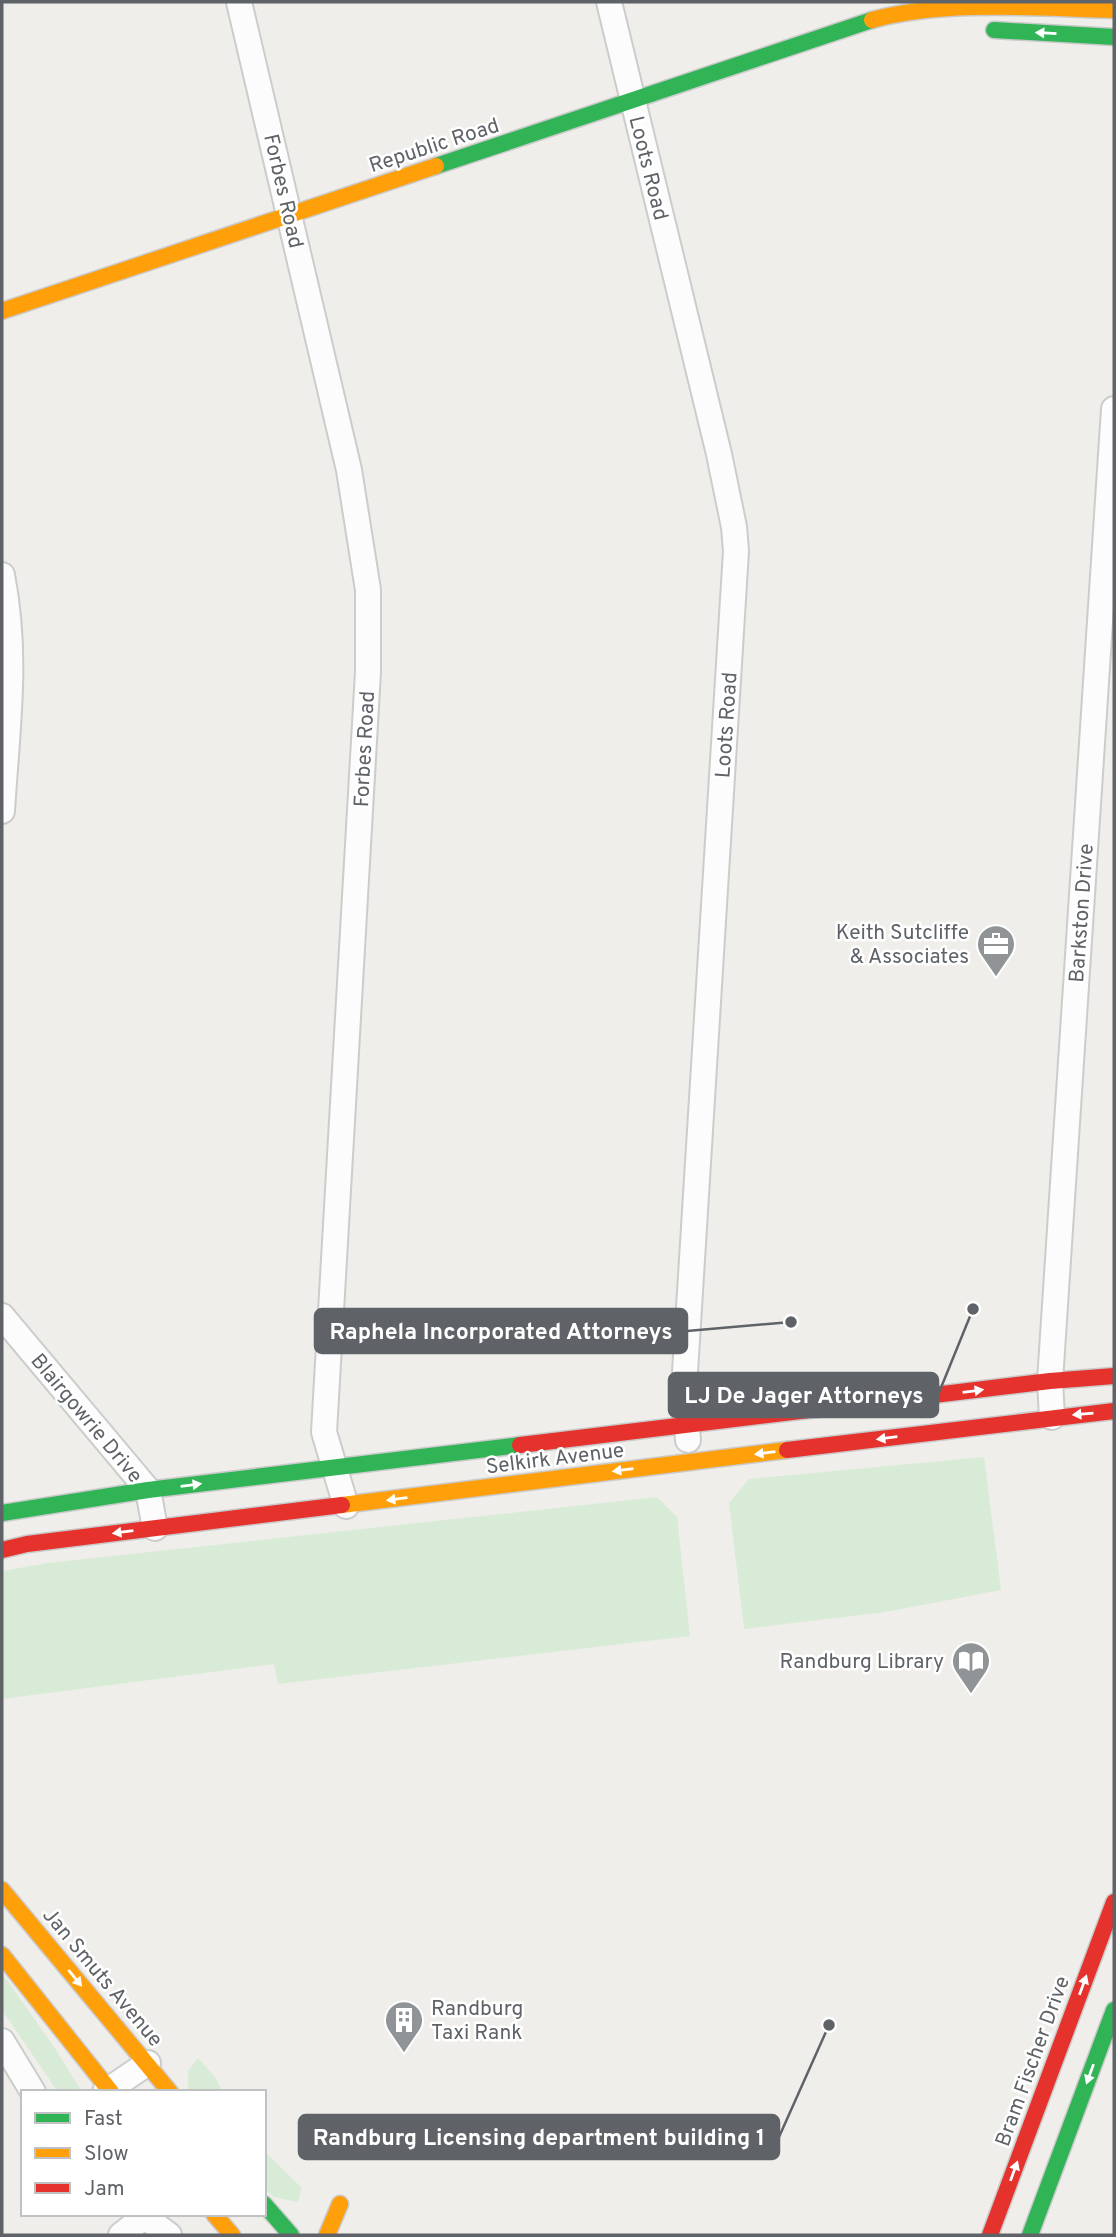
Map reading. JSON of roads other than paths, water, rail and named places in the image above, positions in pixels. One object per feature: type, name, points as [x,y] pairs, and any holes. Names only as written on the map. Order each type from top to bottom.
[{"type":"main road","name":"Republic Road","points":[[2,312],[632,101],[878,10],[954,6],[1114,10]]},
{"type":"main road","name":"Republic Road","points":[[878,10],[930,26]]},
{"type":"main road","points":[[980,29],[1114,37]]},
{"type":"main road","name":"Selkirk Avenue","points":[[2,1513],[148,1490],[1050,1381],[1114,1376]]},
{"type":"main road","name":"Selkirk Avenue","points":[[2,1549],[691,1461],[1114,1411]]},
{"type":"main road","name":"Jan Smuts Avenue","points":[[2,1890],[148,2063],[166,2090]]},
{"type":"main road","name":"Bram Fischer Drive","points":[[990,2235],[1114,1902]]},
{"type":"main road","points":[[2,1955],[107,2090]]},
{"type":"main road","points":[[1030,2235],[1114,2010]]},
{"type":"main road","points":[[327,2235],[340,2204]]},
{"type":"main road","points":[[266,2206],[291,2235]]},
{"type":"main road","points":[[216,2216],[232,2235]]},
{"type":"street","name":"Forbes Road","points":[[239,2],[349,470],[368,590],[368,672],[324,1432],[346,1506]]},
{"type":"street","name":"Loots Road","points":[[609,2],[719,454],[736,551],[685,1371],[684,1399],[691,1461]]},
{"type":"street","name":"Barkston Drive","points":[[1052,1417],[1050,1381],[1114,408]]},
{"type":"street","points":[[2,575],[11,646],[11,689],[2,811]]},
{"type":"street","name":"Blairgowrie Drive","points":[[2,1316],[148,1490],[155,1528]]},
{"type":"street","points":[[2,2041],[32,2090]]},
{"type":"street","points":[[109,2090],[148,2063]]},
{"type":"street","points":[[121,2235],[143,2216],[169,2235]]},
{"type":"place","name":"Keith Sutcliffe & Associates","points":[[996,978]]},
{"type":"place","name":"LJ De Jager Attorneys","points":[[973,1309]]},
{"type":"place","name":"Raphela Incorporated Attorneys","points":[[791,1322]]},
{"type":"place","name":"Randburg Library","points":[[971,1695]]},
{"type":"place","name":"Randburg Licensing department building 1","points":[[829,2025]]},
{"type":"place","name":"Randburg Taxi Rank","points":[[404,2054]]}]
